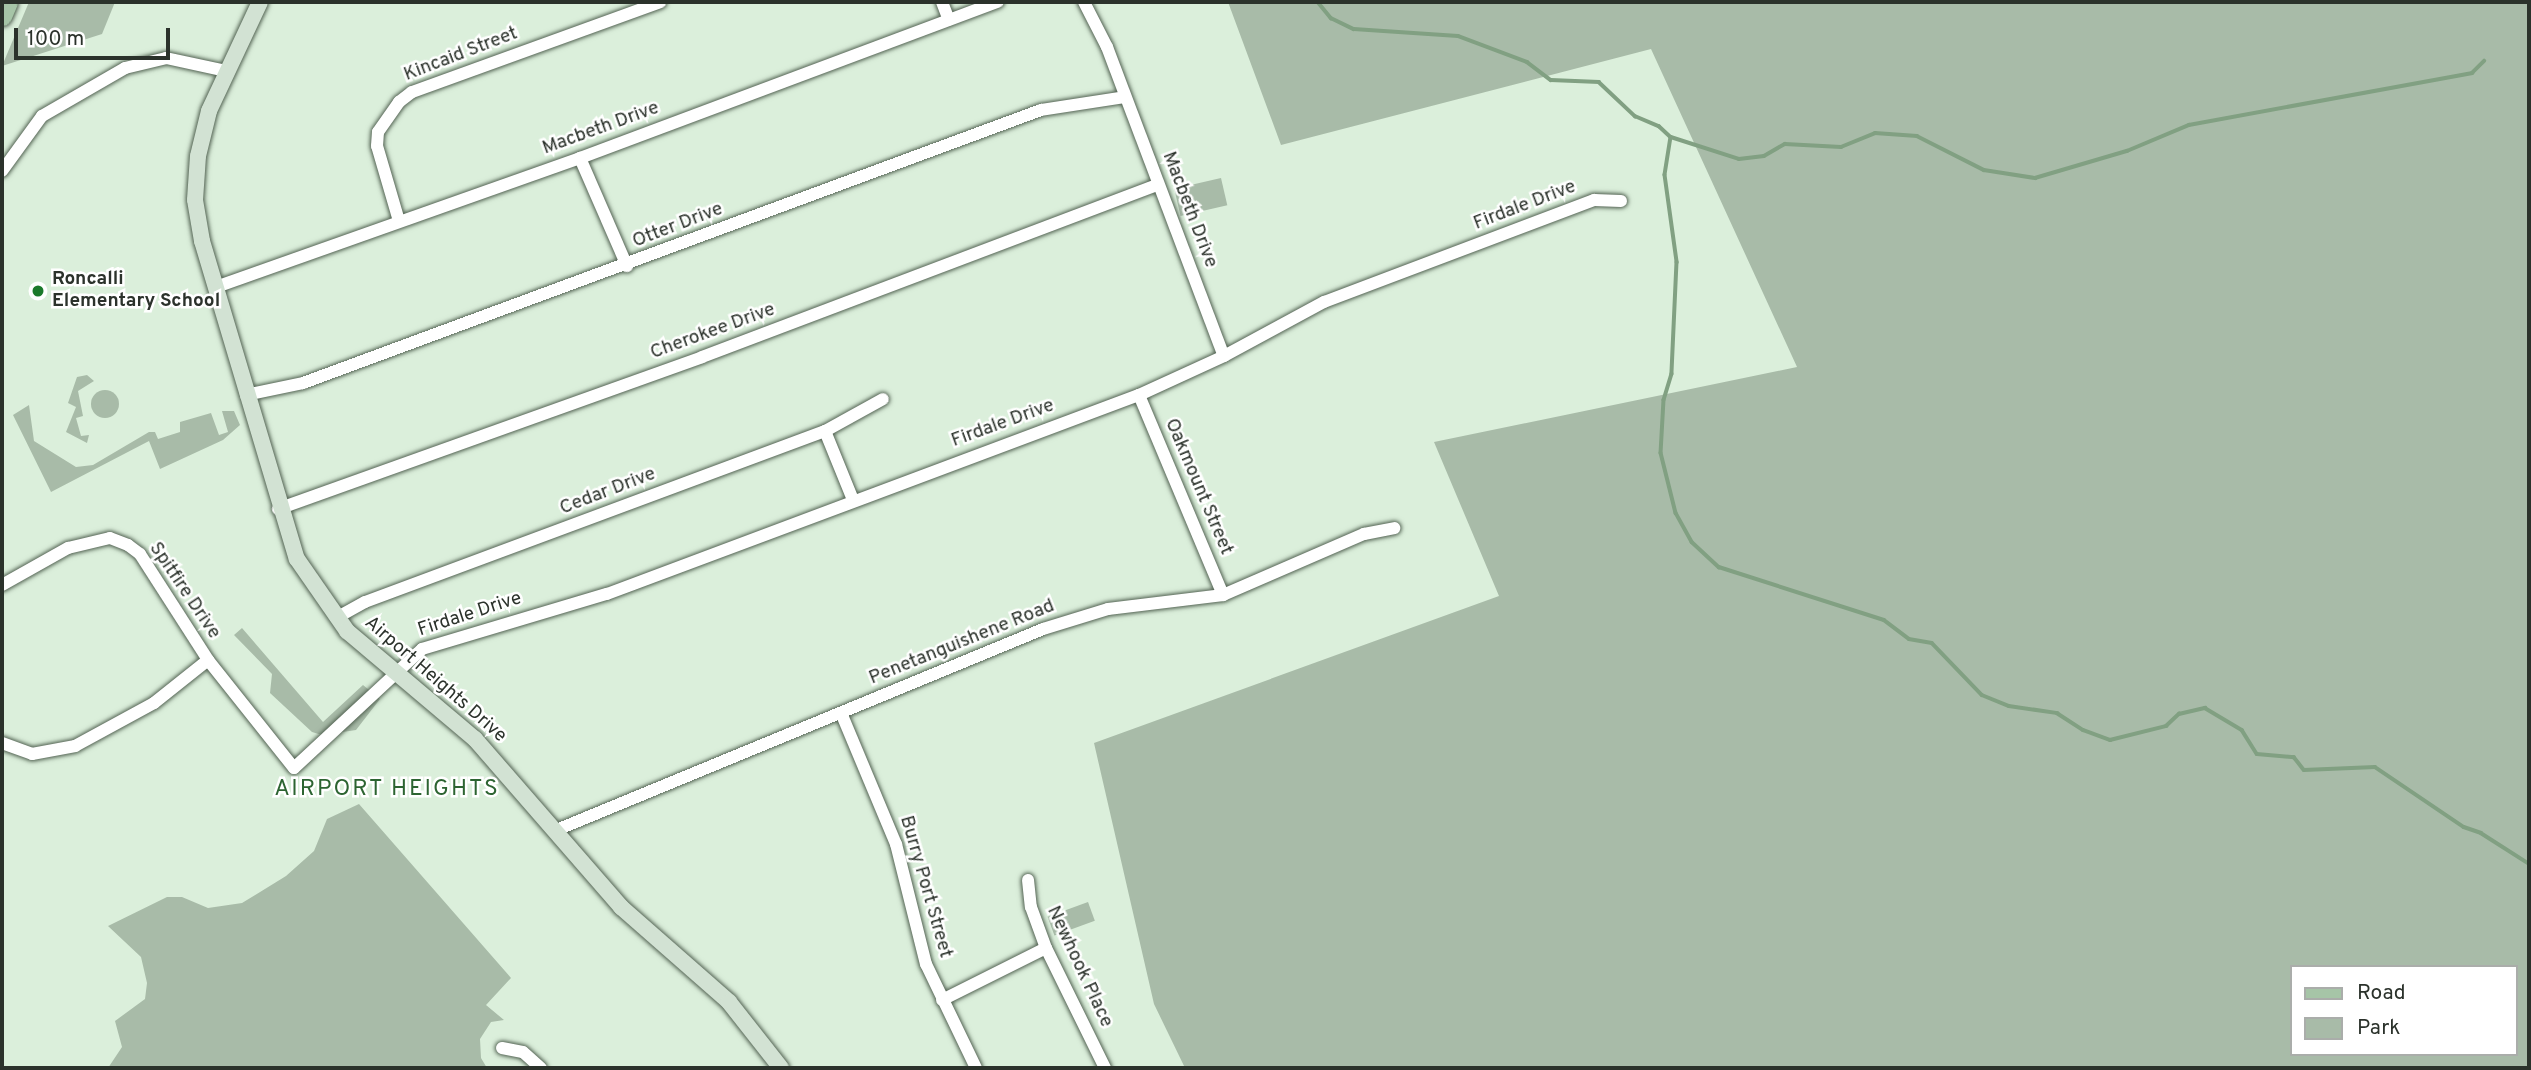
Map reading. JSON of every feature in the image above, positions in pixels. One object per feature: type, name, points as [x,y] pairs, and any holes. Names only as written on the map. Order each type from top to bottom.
[{"type":"main road","points":[[2,16],[8,2]]},
{"type":"street","name":"Airport Heights Drive","points":[[260,2],[226,71],[201,141],[195,187],[201,241],[278,509],[297,559],[335,618],[394,674],[465,729],[621,907],[729,1002],[781,1068]]},
{"type":"street","name":"Kincaid Street","points":[[399,221],[377,146],[378,132],[399,102],[412,92],[660,2]]},
{"type":"street","points":[[942,2],[949,20]]},
{"type":"street","name":"Macbeth Drive","points":[[216,286],[580,158],[998,2]]},
{"type":"street","name":"Macbeth Drive","points":[[1084,2],[1097,22],[1224,356]]},
{"type":"street","points":[[2,171],[43,116],[135,63],[177,59],[226,71]]},
{"type":"street","name":"Otter Drive","points":[[246,395],[303,383],[1041,110],[1125,97]]},
{"type":"street","points":[[580,158],[627,265]]},
{"type":"street","name":"Cherokee Drive","points":[[278,509],[702,358],[1158,185]]},
{"type":"street","name":"Firdale Drive","points":[[294,768],[410,656],[433,644],[607,594],[1139,395],[1224,356],[1324,302],[1594,200],[1621,201]]},
{"type":"street","name":"Oakmount Street","points":[[1139,395],[1223,595]]},
{"type":"street","name":"Cedar Drive","points":[[335,618],[365,602],[825,431],[883,399]]},
{"type":"street","points":[[825,431],[853,500]]},
{"type":"street","name":"Penetanguishene Road","points":[[554,831],[842,715],[1064,621],[1108,610],[1223,595],[1364,534],[1394,528]]},
{"type":"street","name":"Spitfire Drive","points":[[2,585],[68,548],[110,538],[140,554],[208,660],[294,768]]},
{"type":"street","points":[[2,743],[32,754],[75,746],[154,703],[208,660]]},
{"type":"street","name":"Burry Port Street","points":[[842,715],[896,844],[922,953],[976,1068]]},
{"type":"street","name":"Newhook Place","points":[[1028,880],[1031,907],[1046,948],[1105,1068]]},
{"type":"street","points":[[942,1000],[1046,948]]},
{"type":"street","points":[[502,1048],[523,1052],[541,1068]]},
{"type":"green space","points":[[29,2],[115,2],[102,34],[2,66]]},
{"type":"green space","points":[[1228,2],[2529,2],[2529,1068],[1185,1068],[1154,1004],[1094,743],[1499,596],[1434,442],[1797,367],[1651,49],[1281,145]]},
{"type":"green space","points":[[1221,178],[1227,205],[1181,216],[1174,189]]},
{"type":"green space","points":[[87,375],[94,381],[78,391],[83,416],[76,418],[81,436],[89,435],[87,443],[66,432],[76,407],[68,403],[77,377]]},
{"type":"green space","points":[[105,390],[115,394],[119,404],[115,414],[105,418],[95,414],[91,404],[95,394]]},
{"type":"green space","points":[[29,405],[34,441],[76,467],[93,465],[149,432],[155,432],[158,439],[180,432],[180,422],[211,413],[219,435],[228,432],[222,411],[234,411],[240,425],[223,440],[160,469],[149,441],[51,492],[13,415]]},
{"type":"green space","points":[[242,628],[323,722],[363,685],[380,699],[356,730],[322,735],[312,732],[270,693],[272,674],[234,635]]},
{"type":"green space","points":[[359,804],[511,978],[486,1005],[504,1020],[491,1022],[480,1039],[481,1058],[487,1068],[108,1068],[122,1047],[115,1021],[145,999],[147,983],[141,957],[108,926],[167,897],[182,897],[208,908],[242,903],[286,876],[314,851],[327,819]]},
{"type":"green space","points":[[1088,902],[1095,921],[1054,936],[1048,917]]},
{"type":"waterway","points":[[1318,2],[1331,18],[1354,29],[1458,36],[1527,62],[1551,80],[1599,82],[1635,116],[1659,126],[1671,137],[1739,159],[1764,156],[1785,144],[1841,147],[1875,133],[1917,136],[1984,170],[2035,178],[2127,151],[2189,125],[2472,73],[2484,61]]},
{"type":"waterway","points":[[1671,137],[1665,175],[1677,262],[1672,374],[1664,400],[1661,453],[1676,513],[1692,542],[1719,567],[1884,620],[1909,639],[1932,643],[1982,695],[2009,706],[2057,713],[2083,730],[2110,740],[2166,726],[2179,714],[2205,708],[2242,730],[2257,754],[2294,757],[2304,770],[2375,767],[2464,827],[2481,833],[2528,863]]},
{"type":"place","name":"Roncalli Elementary School","points":[[38,291]]},
{"type":"district","name":"AIRPORT HEIGHTS","points":[[387,790]]}]
